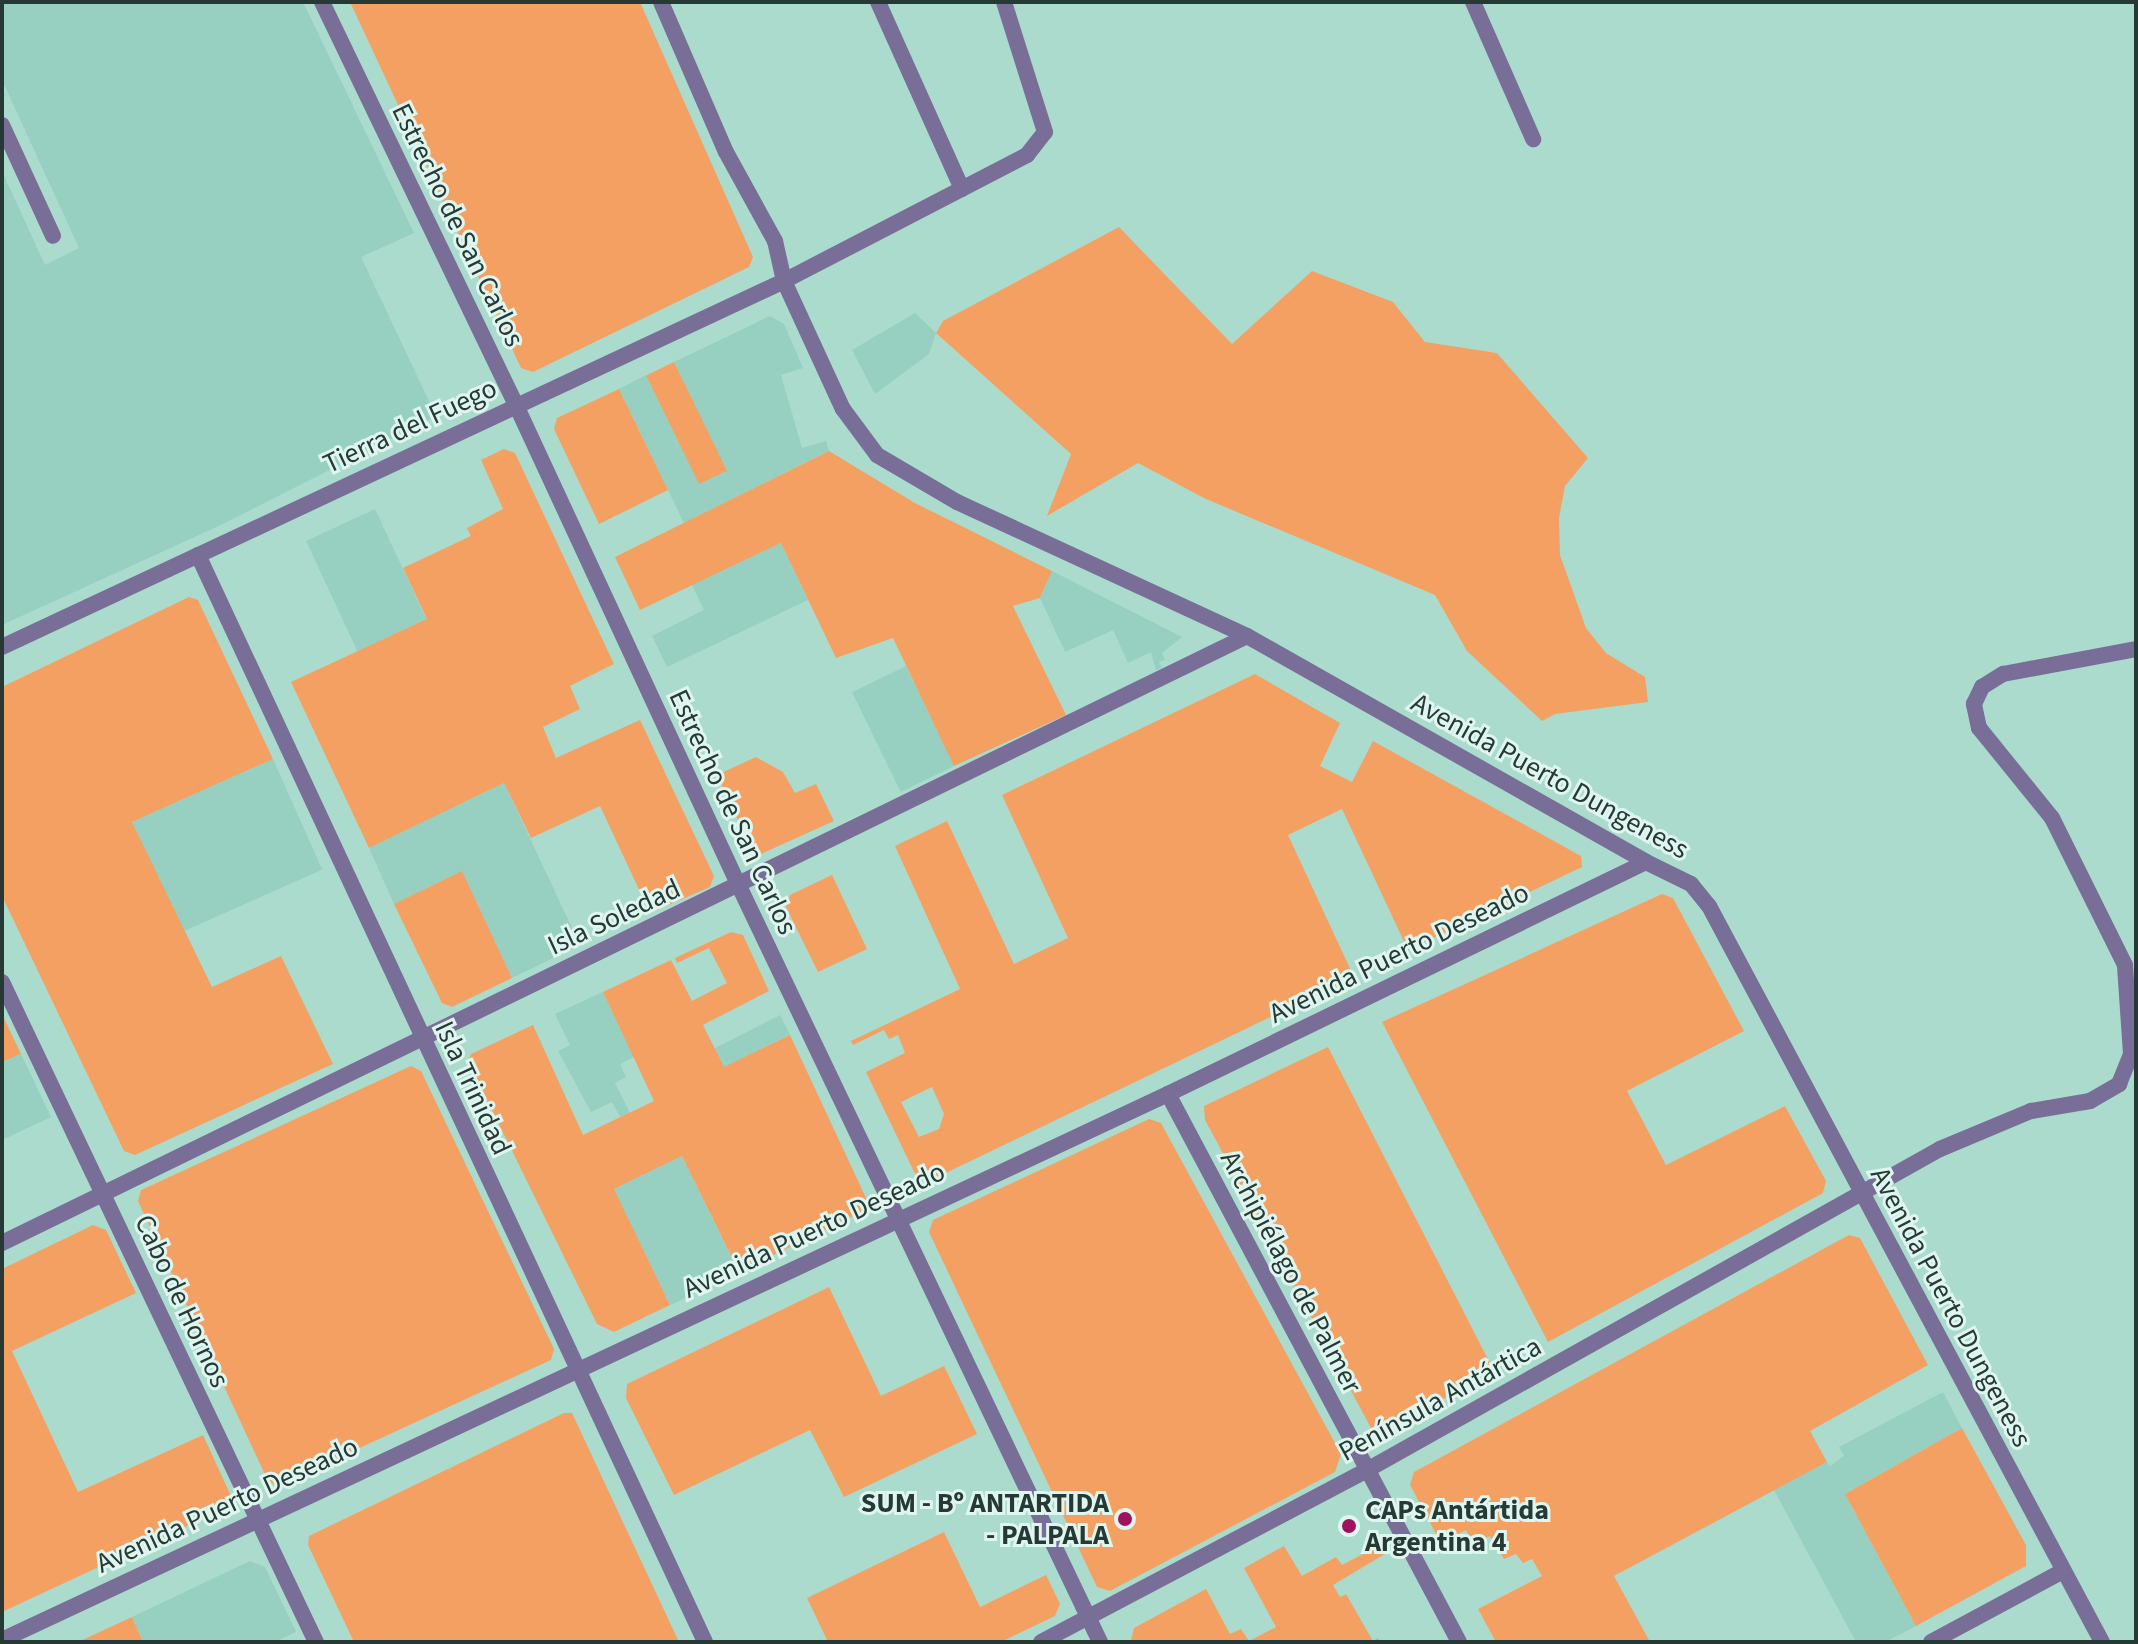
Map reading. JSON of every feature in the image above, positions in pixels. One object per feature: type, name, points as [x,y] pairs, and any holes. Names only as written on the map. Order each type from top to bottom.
[{"type":"street","name":"Estrecho de San Carlos","points":[[322,2],[516,405],[739,886],[1100,1642]]},
{"type":"street","name":"Avenida Puerto Dungeness","points":[[661,2],[726,152],[775,241],[784,281],[843,409],[877,455],[957,502],[1247,636],[1646,862],[1691,884],[1709,906],[2102,1642]]},
{"type":"street","points":[[878,2],[962,189]]},
{"type":"street","name":"Tierra del Fuego","points":[[2,647],[784,281],[1027,155],[1045,132],[1004,2]]},
{"type":"street","points":[[1473,2],[1533,139]]},
{"type":"street","points":[[2,125],[53,236]]},
{"type":"street","name":"Isla Trinidad","points":[[198,555],[420,1038],[705,1642]]},
{"type":"street","name":"Isla Soledad","points":[[2,1243],[1247,636]]},
{"type":"street","name":"Península Antártica","points":[[1041,1642],[1367,1470],[1862,1196],[1940,1149],[2031,1111],[2090,1101],[2119,1084],[2131,1054],[2125,965],[2052,818],[1979,728],[1974,704],[1982,687],[2003,674],[2136,649]]},
{"type":"street","name":"Avenida Puerto Deseado","points":[[2,1640],[1168,1094],[1646,862]]},
{"type":"street","name":"Cabo de Hornos","points":[[2,982],[316,1642]]},
{"type":"street","name":"Archipiélago de Palmer","points":[[1168,1094],[1459,1642]]},
{"type":"street","points":[[1931,1642],[2063,1571]]},
{"type":"shaded area","points":[[2,2],[303,2],[414,233],[361,257],[436,416],[223,524],[2,625],[2,171],[45,265],[79,248],[2,80]]},
{"type":"shaded area","points":[[350,2],[640,2],[753,257],[749,267],[533,372],[521,368]]},
{"type":"shaded area","points":[[1119,227],[1232,344],[1312,271],[1393,302],[1425,342],[1497,353],[1588,458],[1565,486],[1559,518],[1560,555],[1586,628],[1606,653],[1645,677],[1648,702],[1555,714],[1542,721],[1467,651],[1435,595],[1206,499],[1138,463],[1047,516],[1071,454],[936,333],[943,321]]},
{"type":"shaded area","points":[[915,313],[936,333],[929,354],[875,394],[852,350]]},
{"type":"shaded area","points":[[770,316],[784,324],[803,368],[781,375],[802,448],[826,441],[829,451],[684,523],[619,389],[646,375],[700,484],[726,471],[674,362]]},
{"type":"shaded area","points":[[674,362],[727,471],[699,484],[646,376]]},
{"type":"shaded area","points":[[619,389],[668,490],[599,524],[554,429],[557,418]]},
{"type":"shaded area","points":[[504,449],[515,453],[614,664],[570,686],[580,709],[543,727],[556,758],[640,720],[714,876],[710,887],[650,913],[600,806],[531,838],[504,783],[369,848],[291,682],[427,619],[403,568],[471,536],[467,528],[503,509],[481,460]]},
{"type":"shaded area","points":[[829,451],[915,503],[1052,571],[1040,598],[1013,606],[1066,715],[954,766],[893,638],[836,658],[781,543],[640,610],[615,557]]},
{"type":"shaded area","points":[[375,509],[427,620],[358,652],[306,541]]},
{"type":"shaded area","points":[[781,543],[808,600],[667,667],[652,636],[704,610],[692,585]]},
{"type":"shaded area","points":[[1052,571],[1182,637],[1162,653],[1165,660],[1159,662],[1162,668],[1156,670],[1151,652],[1128,663],[1113,630],[1065,652],[1040,598]]},
{"type":"shaded area","points":[[189,597],[198,600],[273,759],[132,822],[212,987],[281,956],[333,1064],[135,1155],[124,1151],[2,896],[2,687]]},
{"type":"shaded area","points":[[906,666],[955,766],[901,792],[852,692]]},
{"type":"shaded area","points":[[1255,674],[1340,723],[1320,766],[1352,782],[1373,741],[1581,856],[1582,867],[1408,950],[1342,809],[1288,835],[1354,977],[927,1182],[917,1178],[866,1072],[905,1053],[898,1035],[889,1039],[884,1030],[853,1045],[851,1041],[960,989],[895,846],[947,821],[1014,964],[1068,938],[1002,795]],"holes":[[[932,1087],[944,1114],[939,1129],[919,1137],[901,1102]]]},
{"type":"shaded area","points":[[756,757],[783,772],[795,793],[816,784],[834,821],[761,854],[752,850],[717,775]]},
{"type":"shaded area","points":[[273,759],[322,870],[182,932],[132,822]]},
{"type":"shaded area","points":[[504,783],[580,945],[512,978],[462,872],[394,904],[369,848]]},
{"type":"shaded area","points":[[462,871],[512,978],[452,1007],[442,1003],[394,904]]},
{"type":"shaded area","points":[[832,875],[867,949],[818,972],[786,907],[790,895]]},
{"type":"shaded area","points":[[1662,894],[1673,898],[1744,1031],[1627,1091],[1666,1165],[1785,1106],[1826,1181],[1823,1193],[1548,1342],[1382,1022]]},
{"type":"shaded area","points":[[731,932],[743,935],[769,991],[703,1025],[724,1067],[790,1035],[867,1200],[862,1212],[739,1272],[682,1156],[614,1189],[670,1305],[614,1332],[597,1324],[468,1061],[471,1054],[533,1025],[583,1135],[654,1101],[603,992],[671,960],[692,1001],[727,983],[709,948],[677,963],[675,958]]},
{"type":"shaded area","points":[[603,992],[634,1057],[620,1064],[626,1077],[615,1083],[630,1113],[620,1117],[612,1102],[591,1112],[558,1051],[570,1045],[555,1014]]},
{"type":"shaded area","points":[[2,1014],[21,1054],[2,1062]]},
{"type":"shaded area","points":[[780,1015],[790,1035],[724,1068],[714,1049]]},
{"type":"shaded area","points":[[1328,1047],[1494,1371],[1389,1429],[1371,1428],[1205,1120],[1204,1106]]},
{"type":"shaded area","points":[[21,1054],[51,1117],[2,1140],[2,1062]]},
{"type":"shaded area","points":[[411,1066],[421,1071],[554,1349],[551,1360],[277,1486],[268,1481],[138,1201],[141,1190]]},
{"type":"shaded area","points":[[1149,1119],[1161,1123],[1341,1454],[1335,1472],[1110,1591],[1097,1587],[929,1232],[933,1220]]},
{"type":"shaded area","points":[[682,1156],[739,1272],[670,1305],[614,1189]]},
{"type":"shaded area","points":[[93,1225],[106,1230],[136,1293],[12,1351],[78,1492],[203,1435],[231,1496],[226,1508],[2,1612],[2,1269]]},
{"type":"shaded area","points":[[1849,1235],[1860,1238],[1928,1365],[1810,1431],[1827,1462],[1614,1576],[1650,1642],[1496,1642],[1478,1609],[1542,1576],[1532,1559],[1523,1563],[1516,1554],[1504,1559],[1490,1536],[1473,1543],[1466,1530],[1441,1543],[1410,1485],[1414,1472]]},
{"type":"shaded area","points":[[829,1287],[881,1396],[944,1366],[977,1434],[844,1497],[810,1430],[674,1495],[626,1398],[627,1384]]},
{"type":"shaded area","points":[[1943,1392],[1962,1428],[1845,1494],[1916,1626],[1885,1642],[1856,1642],[1774,1490],[1827,1462],[1830,1466],[1844,1456],[1839,1447]]},
{"type":"shaded area","points":[[564,1413],[572,1413],[679,1642],[354,1642],[308,1545],[309,1536]]},
{"type":"shaded area","points":[[1962,1428],[2026,1545],[2026,1566],[1916,1626],[1845,1494]]},
{"type":"shaded area","points":[[944,1532],[980,1607],[1046,1575],[1060,1604],[1055,1616],[1001,1642],[828,1642],[807,1598]]},
{"type":"shaded area","points":[[1386,1542],[1390,1551],[1333,1585],[1340,1597],[1346,1594],[1373,1641],[1378,1638],[1380,1642],[1132,1642],[1131,1640],[1134,1628],[1206,1589],[1230,1634],[1241,1629],[1249,1641],[1276,1627],[1244,1568],[1284,1546],[1302,1576],[1336,1557],[1342,1565]]},
{"type":"shaded area","points":[[250,1561],[265,1567],[296,1632],[275,1642],[143,1642],[132,1617]]},
{"type":"shaded area","points":[[132,1617],[143,1642],[78,1642]]},
{"type":"place","name":"SUM - Bº ANTARTIDA - PALPALA","points":[[1125,1519]]},
{"type":"place","name":"CAPs Antártida Argentina 4","points":[[1349,1526]]}]
